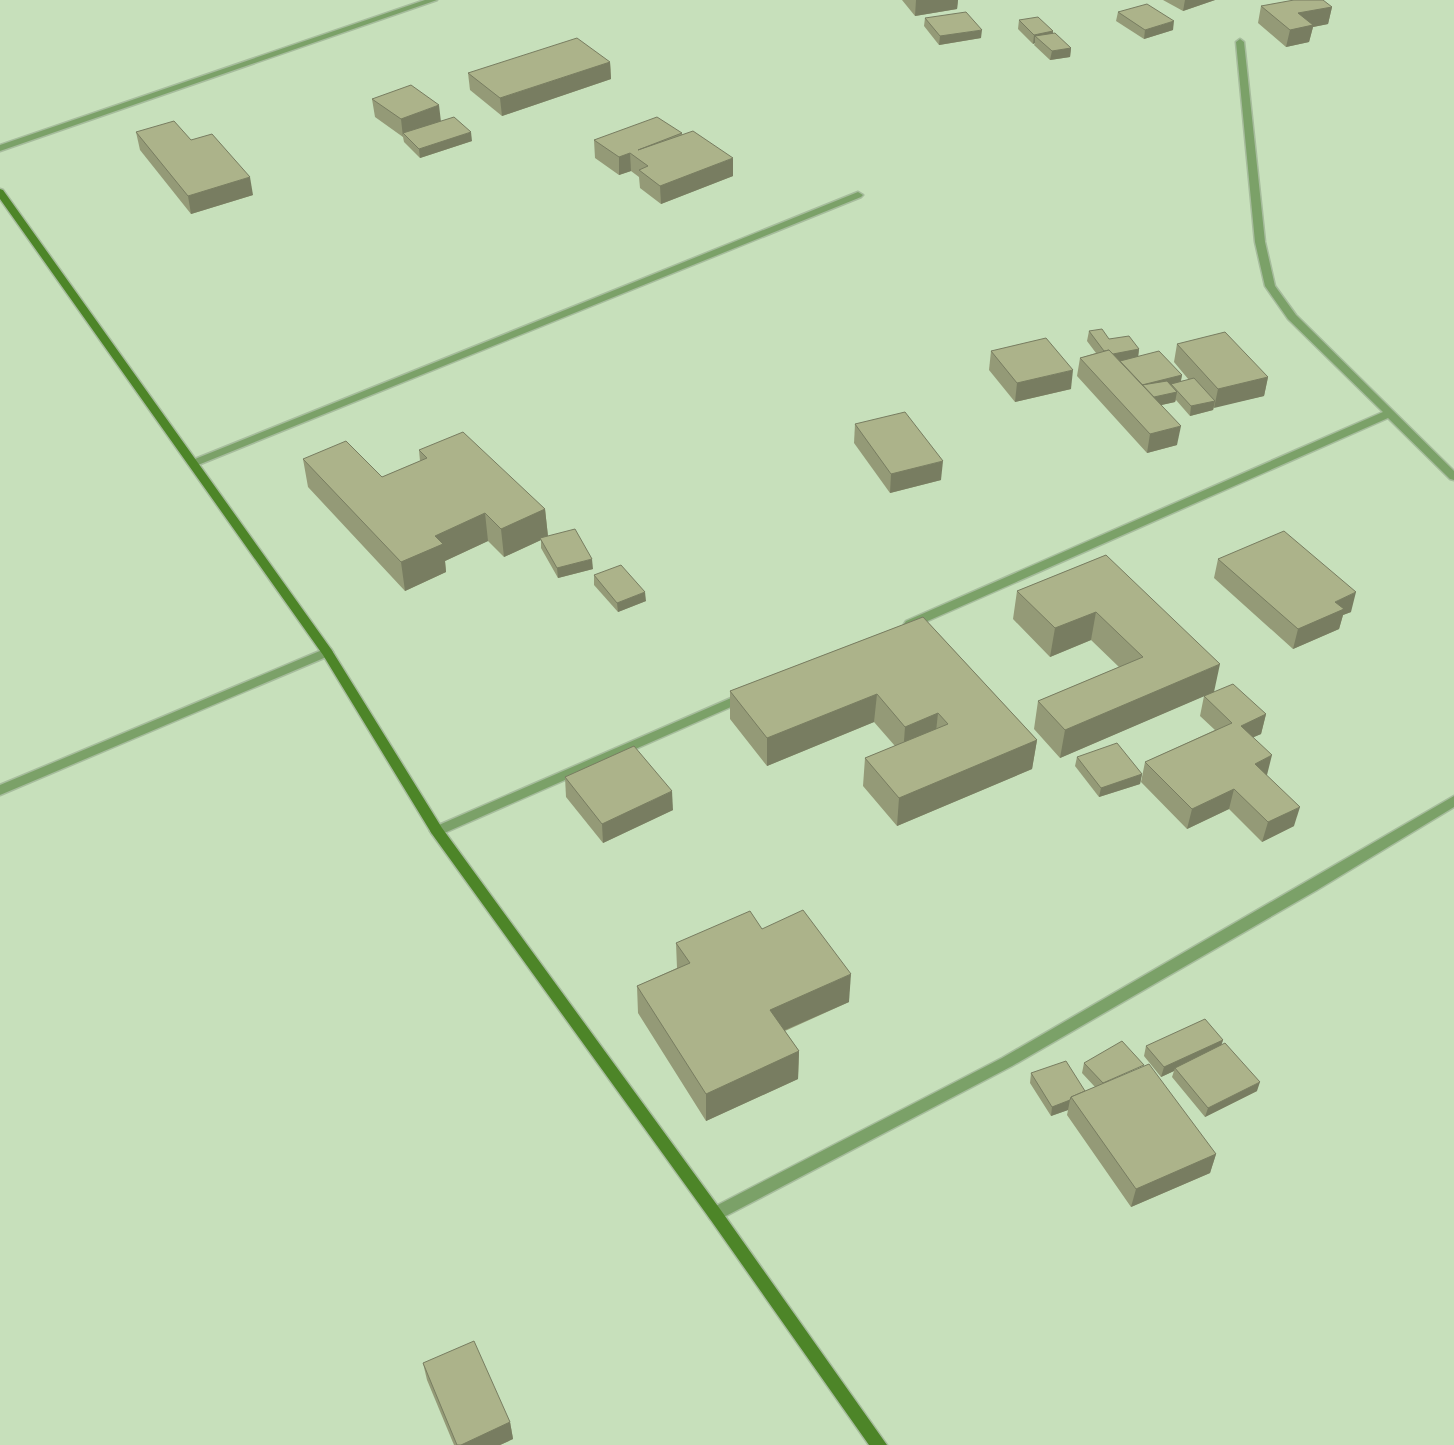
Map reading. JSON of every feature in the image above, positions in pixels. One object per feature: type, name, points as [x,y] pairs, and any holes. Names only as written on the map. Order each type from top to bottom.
[{"type":"street","points":[[0,148],[433,0]]},
{"type":"street","points":[[1240,42],[1260,242],[1270,286],[1292,317],[1388,414],[1454,477]]},
{"type":"street","points":[[0,192],[327,652],[437,831],[880,1445]]},
{"type":"street","points":[[194,463],[858,195]]},
{"type":"street","points":[[894,630],[1388,414]]},
{"type":"street","points":[[0,790],[327,652]]},
{"type":"street","points":[[437,831],[757,691]]},
{"type":"street","points":[[715,1214],[1007,1062],[1454,802]]},
{"type":"building","points":[[1294,0],[1323,0],[1332,7],[1298,13],[1313,25],[1290,30],[1261,6]]},
{"type":"building","points":[[1147,4],[1174,21],[1145,30],[1118,12]]},
{"type":"building","points":[[966,12],[982,30],[940,36],[925,18]]},
{"type":"building","points":[[1038,17],[1053,31],[1034,35],[1019,20]]},
{"type":"building","points":[[1055,33],[1071,48],[1052,51],[1035,36]]},
{"type":"building","points":[[577,38],[610,62],[500,98],[468,73]]},
{"type":"building","points":[[411,85],[439,105],[401,119],[372,99]]},
{"type":"building","points":[[454,117],[471,132],[419,149],[403,133]]},
{"type":"building","points":[[657,117],[682,133],[638,150],[693,131],[733,158],[660,186],[639,170],[648,166],[630,153],[619,157],[594,140]]},
{"type":"building","points":[[174,121],[191,140],[212,134],[250,177],[188,196],[136,132]]},
{"type":"building","points":[[1102,329],[1109,339],[1129,336],[1139,349],[1113,354],[1109,350],[1104,351],[1089,331]]},
{"type":"building","points":[[1225,332],[1268,377],[1218,389],[1177,344]]},
{"type":"building","points":[[1046,338],[1073,370],[1017,383],[991,351]]},
{"type":"building","points":[[1109,350],[1181,426],[1150,434],[1080,358]]},
{"type":"building","points":[[1159,351],[1182,375],[1143,385],[1120,361]]},
{"type":"building","points":[[1194,378],[1215,401],[1191,406],[1171,384]]},
{"type":"building","points":[[1167,381],[1177,392],[1154,397],[1143,385]]},
{"type":"building","points":[[905,412],[943,461],[891,474],[855,424]]},
{"type":"building","points":[[463,432],[545,509],[501,529],[485,513],[435,536],[443,544],[401,562],[303,459],[346,441],[382,477],[427,458],[419,450]]},
{"type":"building","points":[[575,529],[592,559],[557,568],[540,538]]},
{"type":"building","points":[[1284,531],[1356,592],[1335,602],[1344,609],[1298,629],[1218,559]]},
{"type":"building","points":[[1106,555],[1220,664],[1065,730],[1038,701],[1143,657],[1096,612],[1055,628],[1017,591]]},
{"type":"building","points":[[621,565],[645,592],[617,603],[594,575]]},
{"type":"building","points":[[923,617],[1037,740],[899,798],[865,758],[948,724],[938,713],[905,727],[877,694],[767,738],[730,691]]},
{"type":"building","points":[[1233,684],[1266,714],[1241,726],[1272,755],[1255,764],[1300,807],[1268,822],[1234,789],[1192,809],[1145,762],[1232,723],[1204,696]]},
{"type":"building","points":[[1117,743],[1142,774],[1101,788],[1077,757]]},
{"type":"building","points":[[634,746],[672,791],[602,824],[565,777]]},
{"type":"building","points":[[803,910],[851,974],[770,1010],[799,1051],[706,1094],[637,986],[690,963],[676,943],[750,911],[762,929]]},
{"type":"building","points":[[1205,1019],[1223,1040],[1164,1067],[1146,1046]]},
{"type":"building","points":[[1122,1041],[1144,1065],[1103,1083],[1084,1063]]},
{"type":"building","points":[[1225,1043],[1260,1082],[1208,1108],[1175,1068]]},
{"type":"building","points":[[1066,1061],[1085,1091],[1071,1097],[1070,1100],[1052,1107],[1031,1073]]},
{"type":"building","points":[[1149,1064],[1216,1154],[1136,1189],[1071,1097]]},
{"type":"building","points":[[474,1341],[510,1422],[461,1445],[457,1445],[423,1363]]}]
